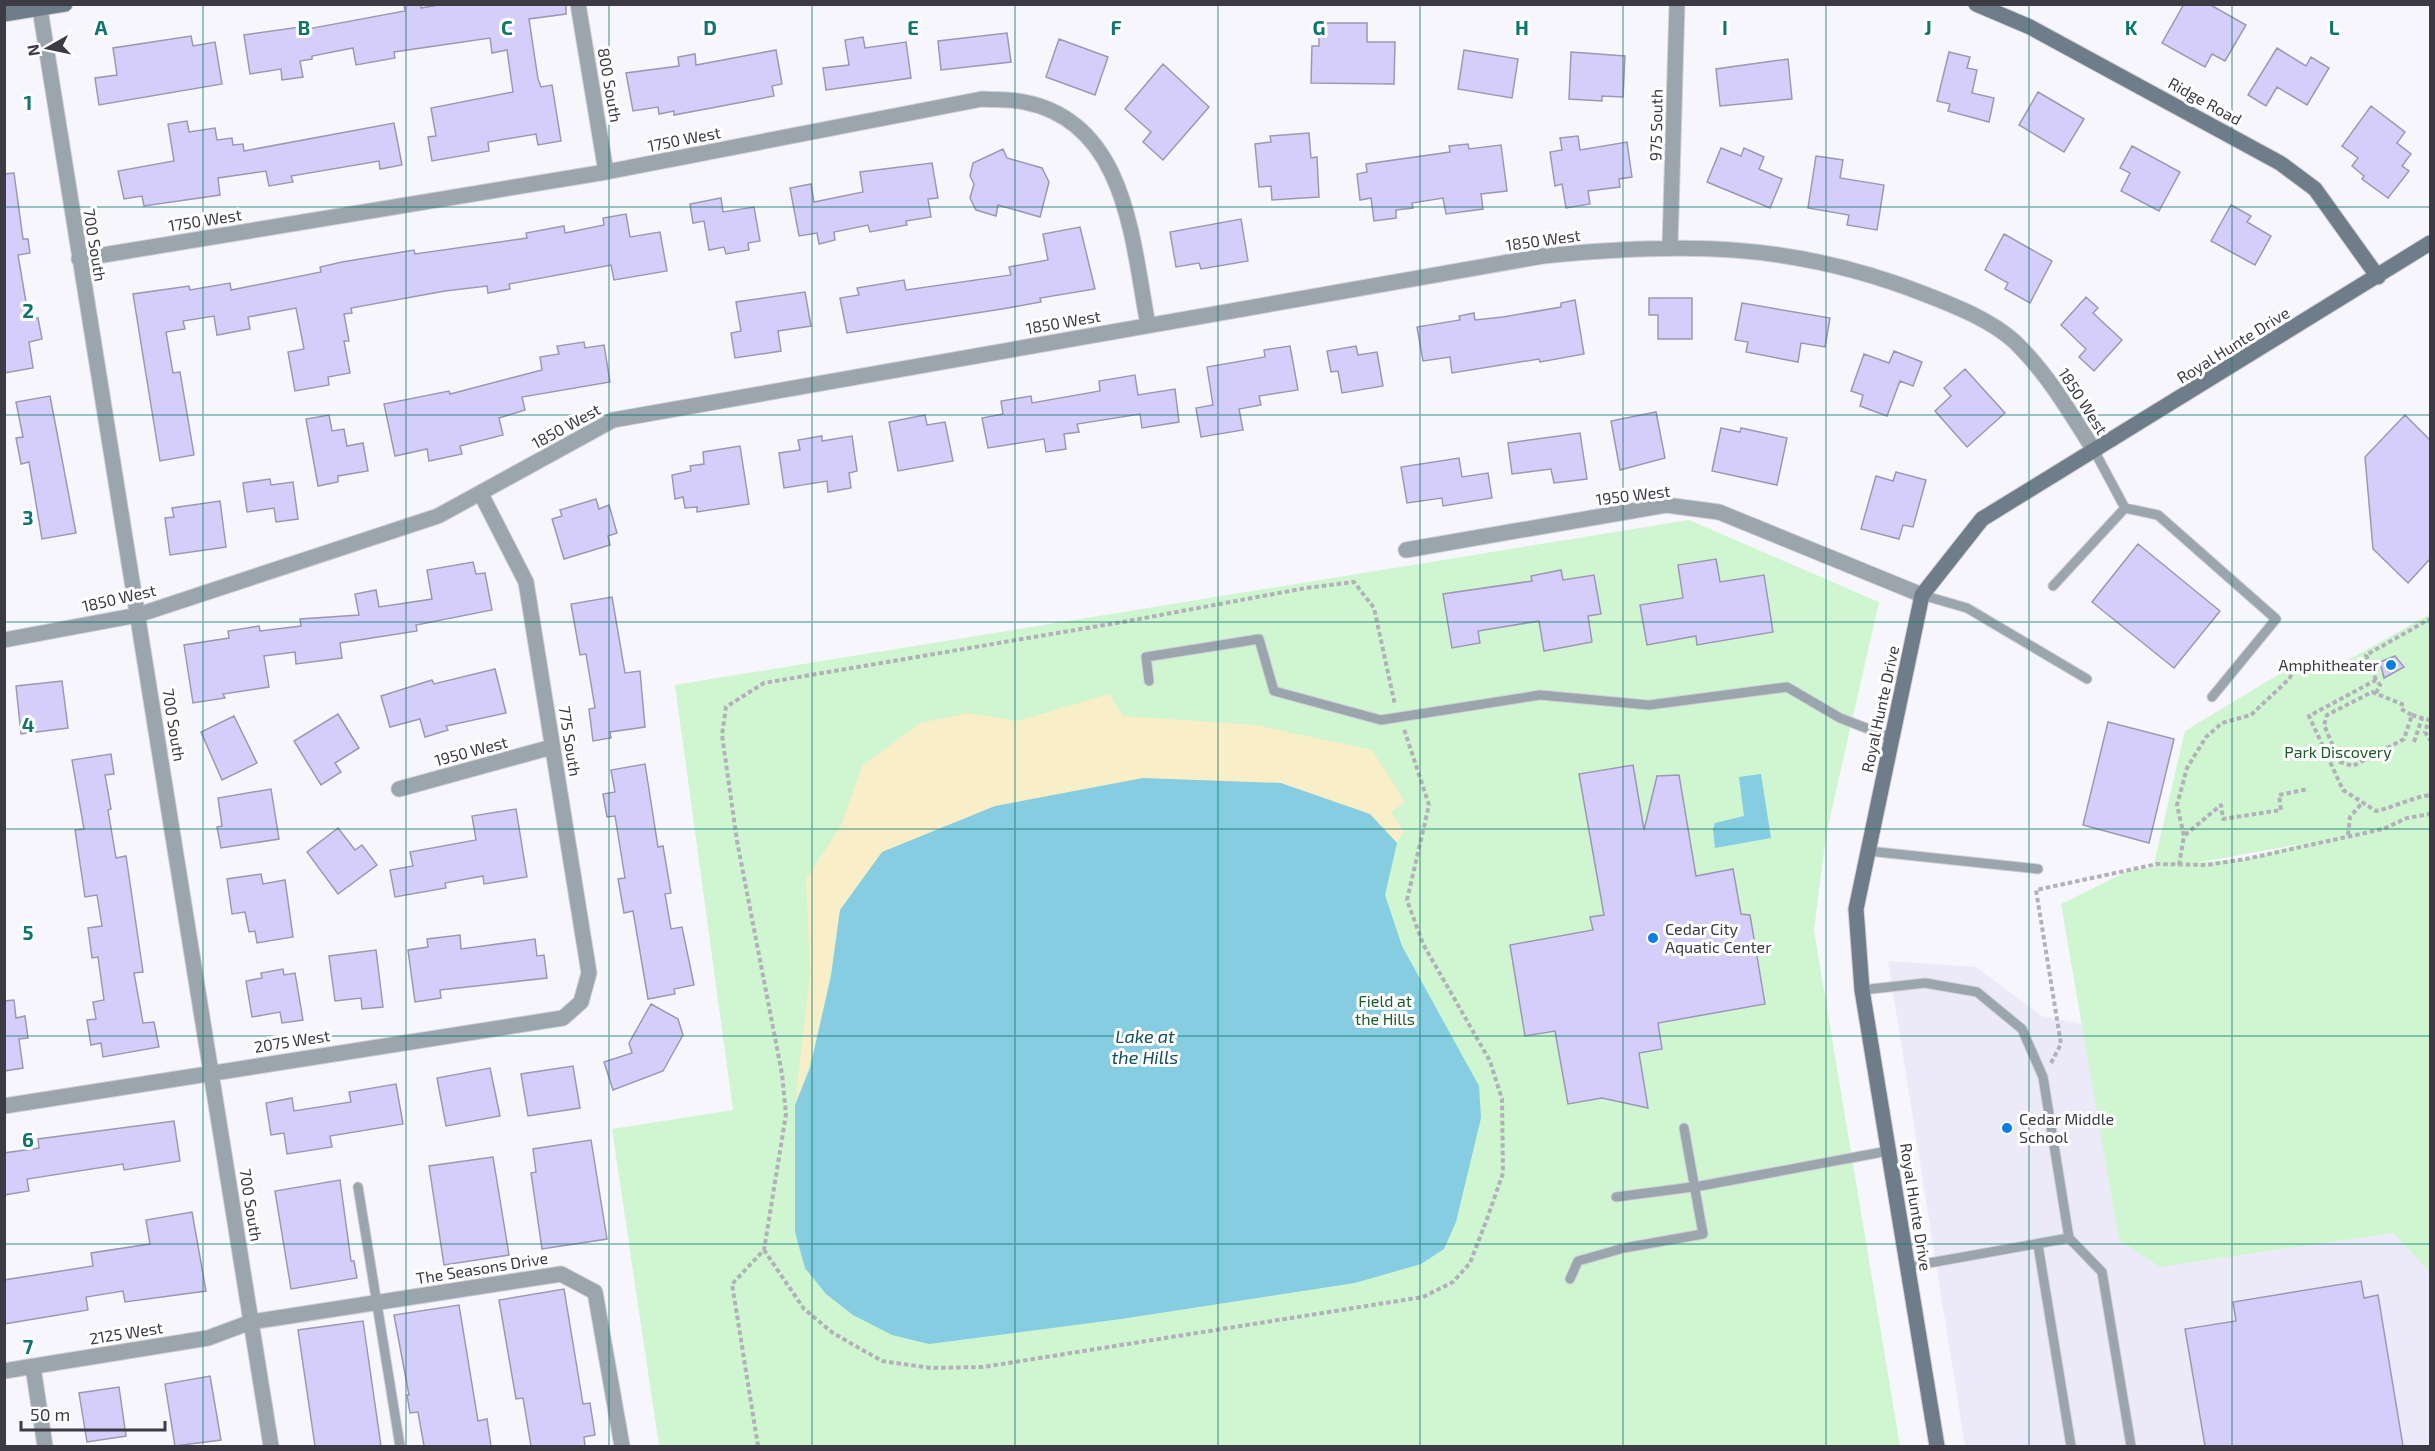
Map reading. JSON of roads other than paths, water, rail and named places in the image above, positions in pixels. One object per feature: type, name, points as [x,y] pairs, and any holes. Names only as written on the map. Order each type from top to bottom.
[{"type":"main road","points":[[4,14],[65,4]]},
{"type":"main road","name":"Ridge Road","points":[[1976,4],[2030,27],[2280,163],[2315,189],[2378,277]]},
{"type":"main road","name":"Royal Hunte Drive","points":[[1936,1446],[1862,990],[1856,909],[1922,595],[1982,519],[2095,452],[2430,243]]},
{"type":"street","name":"800 South","points":[[578,4],[606,172]]},
{"type":"street","name":"975 South","points":[[1670,246],[1677,4]]},
{"type":"street","name":"700 South","points":[[40,9],[213,1072],[271,1446]]},
{"type":"street","name":"1750 West","points":[[79,259],[606,172],[982,99],[1024,102],[1061,116],[1092,141],[1114,173],[1127,212],[1148,325]]},
{"type":"street","name":"1850 West","points":[[4,640],[138,615],[438,516],[613,420],[1543,256],[1670,246],[1758,251],[1832,263],[1901,285],[1969,312],[2014,341],[2050,381],[2095,452]]},
{"type":"street","name":"775 South","points":[[481,494],[526,582],[589,973],[581,1002]]},
{"type":"street","name":"1950 West","points":[[1406,550],[1666,505],[1719,512],[1922,595]]},
{"type":"street","name":"1950 West","points":[[399,789],[552,747]]},
{"type":"street","name":"2075 West","points":[[4,1106],[563,1018],[581,1002]]},
{"type":"street","name":"The Seasons Drive","points":[[251,1322],[561,1274],[595,1292],[622,1446]]},
{"type":"street","name":"2125 West","points":[[4,1371],[208,1338],[251,1322]]},
{"type":"street","points":[[33,1367],[45,1446]]},
{"type":"lane","points":[[2095,452],[2125,508],[2158,515],[2277,619],[2212,697]]},
{"type":"lane","points":[[2053,586],[2125,508]]},
{"type":"lane","points":[[1922,595],[1967,609],[2087,679]]},
{"type":"lane","points":[[1149,681],[1146,657],[1259,639],[1274,691],[1381,720],[1540,695],[1648,705],[1787,687],[1840,718],[1892,738]]},
{"type":"lane","points":[[1868,851],[2038,870]]},
{"type":"lane","points":[[1862,990],[1925,983],[1977,992],[2022,1029],[2043,1077],[2069,1238],[2102,1272],[2131,1446]]},
{"type":"lane","points":[[1570,1279],[1578,1261],[1624,1248],[1703,1234],[1684,1128]]},
{"type":"lane","points":[[1616,1197],[1694,1187],[1888,1151]]},
{"type":"lane","points":[[358,1187],[400,1446]]},
{"type":"lane","points":[[1907,1268],[2069,1238]]},
{"type":"lane","points":[[2038,1245],[2071,1446]]},
{"type":"water","points":[[1761,774],[1771,838],[1715,848],[1713,829],[1715,823],[1744,816],[1739,777]]},
{"type":"water","name":"Lake at the Hills","points":[[1143,778],[1281,783],[1370,814],[1397,843],[1385,895],[1402,946],[1479,1086],[1481,1118],[1456,1222],[1444,1249],[1421,1264],[1355,1283],[1121,1319],[929,1344],[892,1335],[853,1315],[826,1294],[805,1268],[795,1232],[795,1105],[810,1068],[831,976],[840,910],[882,852],[995,806]]},
{"type":"place","name":"Amphitheater","points":[[2391,665]]},
{"type":"place","name":"Cedar City Aquatic Center","points":[[1653,938]]},
{"type":"place","name":"Cedar Middle School","points":[[2007,1128]]},
{"type":"park label","name":"Park Discovery","points":[[2338,752]]},
{"type":"park label","name":"Field at the Hills","points":[[1385,1010]]}]
